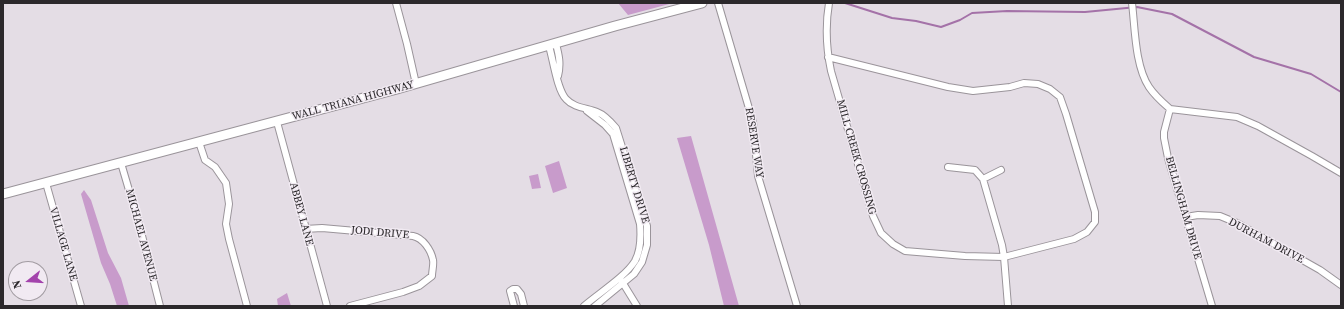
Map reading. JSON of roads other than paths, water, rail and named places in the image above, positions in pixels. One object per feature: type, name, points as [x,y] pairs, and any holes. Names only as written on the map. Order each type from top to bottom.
[{"type":"main road","name":"WALL TRIANA HIGHWAY","points":[[3,194],[277,122],[416,84],[615,26],[702,3]]},
{"type":"street","points":[[396,3],[416,84]]},
{"type":"street","name":"RESERVE WAY","points":[[718,3],[753,122],[758,176],[797,306]]},
{"type":"street","name":"MILL CREEK CROSSING","points":[[828,57],[948,87],[973,91],[1010,87],[1024,83],[1038,84],[1050,89],[1060,97],[1066,114],[1096,212],[1095,222],[1087,232],[1074,239],[1004,257],[965,256],[905,251],[892,244],[882,234],[873,216],[858,169],[831,70],[828,57],[826,28],[829,3]]},
{"type":"street","points":[[1132,3],[1137,53],[1144,75],[1148,86],[1154,94],[1170,109],[1237,117],[1258,126],[1341,173]]},
{"type":"street","name":"LIBERTY DRIVE","points":[[553,45],[560,61],[560,68],[557,77],[561,91],[566,99],[586,109],[601,114],[616,128],[648,226],[642,262],[634,274],[595,306]]},
{"type":"street","name":"LIBERTY DRIVE","points":[[584,306],[628,270],[636,260],[640,245],[640,224],[613,134],[586,109]]},
{"type":"street","name":"BELLINGHAM DRIVE","points":[[1170,109],[1166,122],[1164,138],[1212,306]]},
{"type":"street","name":"ABBEY LANE","points":[[277,122],[327,306]]},
{"type":"street","points":[[200,142],[205,160],[215,167],[226,183],[229,204],[226,224],[227,232],[248,306]]},
{"type":"street","name":"MICHAEL AVENUE","points":[[121,163],[139,224],[160,306]]},
{"type":"street","points":[[948,167],[975,170],[983,179],[1004,257],[1008,306]]},
{"type":"street","points":[[983,179],[1001,170]]},
{"type":"street","name":"VILLAGE LANE","points":[[46,183],[81,306]]},
{"type":"street","name":"DURHAM DRIVE","points":[[1186,217],[1198,215],[1220,216],[1237,223],[1320,270],[1341,285]]},
{"type":"street","name":"JODI DRIVE","points":[[306,229],[322,228],[413,236],[419,237],[428,247],[434,261],[432,276],[419,286],[403,292],[350,306]]},
{"type":"street","points":[[619,278],[636,306]]},
{"type":"street","points":[[514,306],[510,295],[510,291],[513,289],[517,289],[521,294],[524,306]]},
{"type":"waterway","points":[[845,3],[892,18],[916,21],[941,27],[960,20],[972,13],[1007,11],[1085,12],[1137,7],[1172,14],[1254,57],[1311,74],[1341,92]]}]
